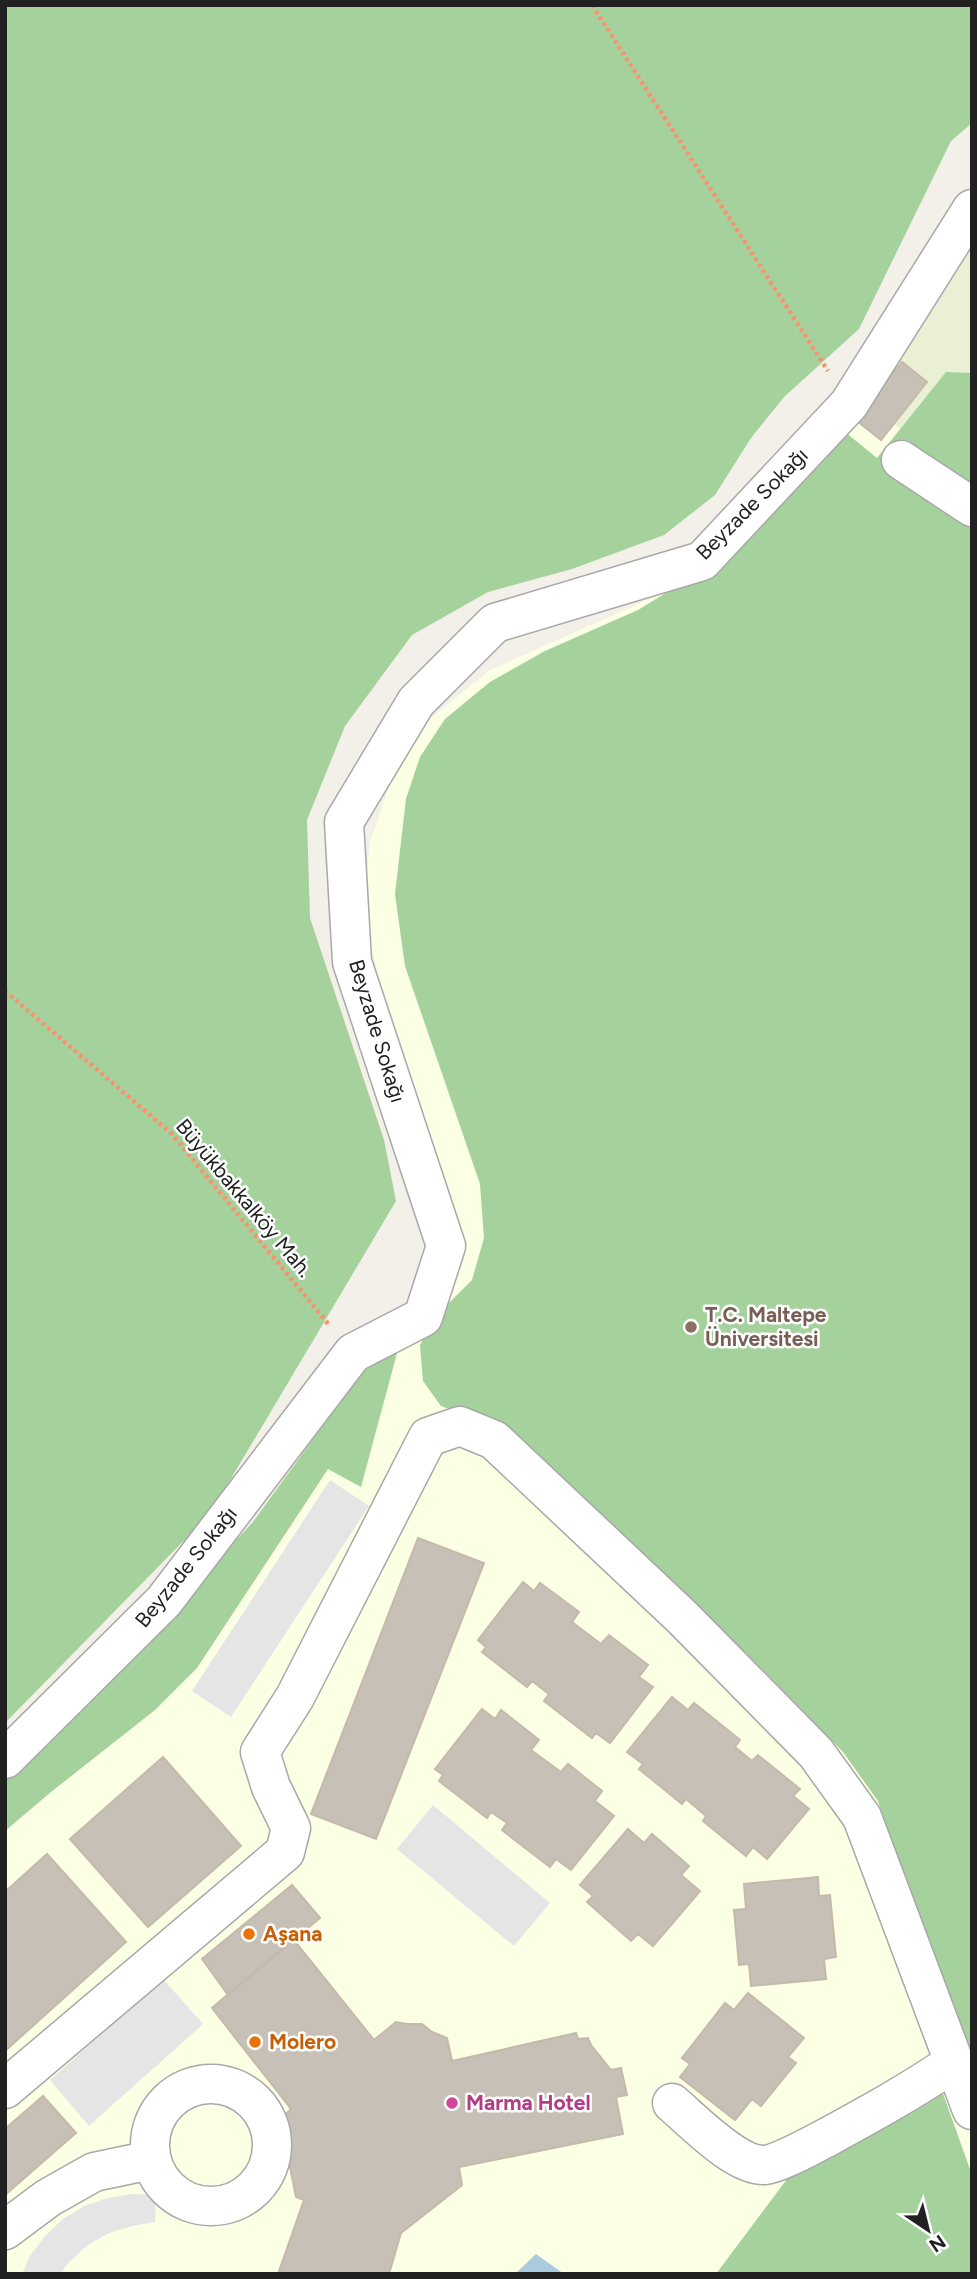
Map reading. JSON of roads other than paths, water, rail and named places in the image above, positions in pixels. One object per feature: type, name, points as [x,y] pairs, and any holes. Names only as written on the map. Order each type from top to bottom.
[{"type":"street","name":"Beyzade Sokağı","points":[[5,1759],[164,1601],[352,1353],[423,1318],[446,1246],[352,962],[344,822],[416,702],[495,623],[702,561],[849,404],[972,209]]},
{"type":"street","points":[[901,460],[972,507]]},
{"type":"street","points":[[5,2089],[285,1852],[291,1828],[271,1787],[260,1752],[295,1698],[428,1437],[460,1426],[494,1440],[683,1618],[816,1753],[862,1817],[972,2110]]},
{"type":"street","points":[[672,2104],[730,2154],[764,2165],[798,2152],[850,2125],[917,2087],[954,2062]]},
{"type":"street","points":[[5,2230],[48,2198],[94,2172],[151,2160]]},
{"type":"water","points":[[536,2254],[564,2274],[515,2274]]},
{"type":"place","name":"T.C. Maltepe Üniversitesi","points":[[691,1327]]},
{"type":"place","name":"Aşana","points":[[249,1934]]},
{"type":"place","name":"Molero","points":[[255,2042]]},
{"type":"place","name":"Marma Hotel","points":[[452,2103]]}]
